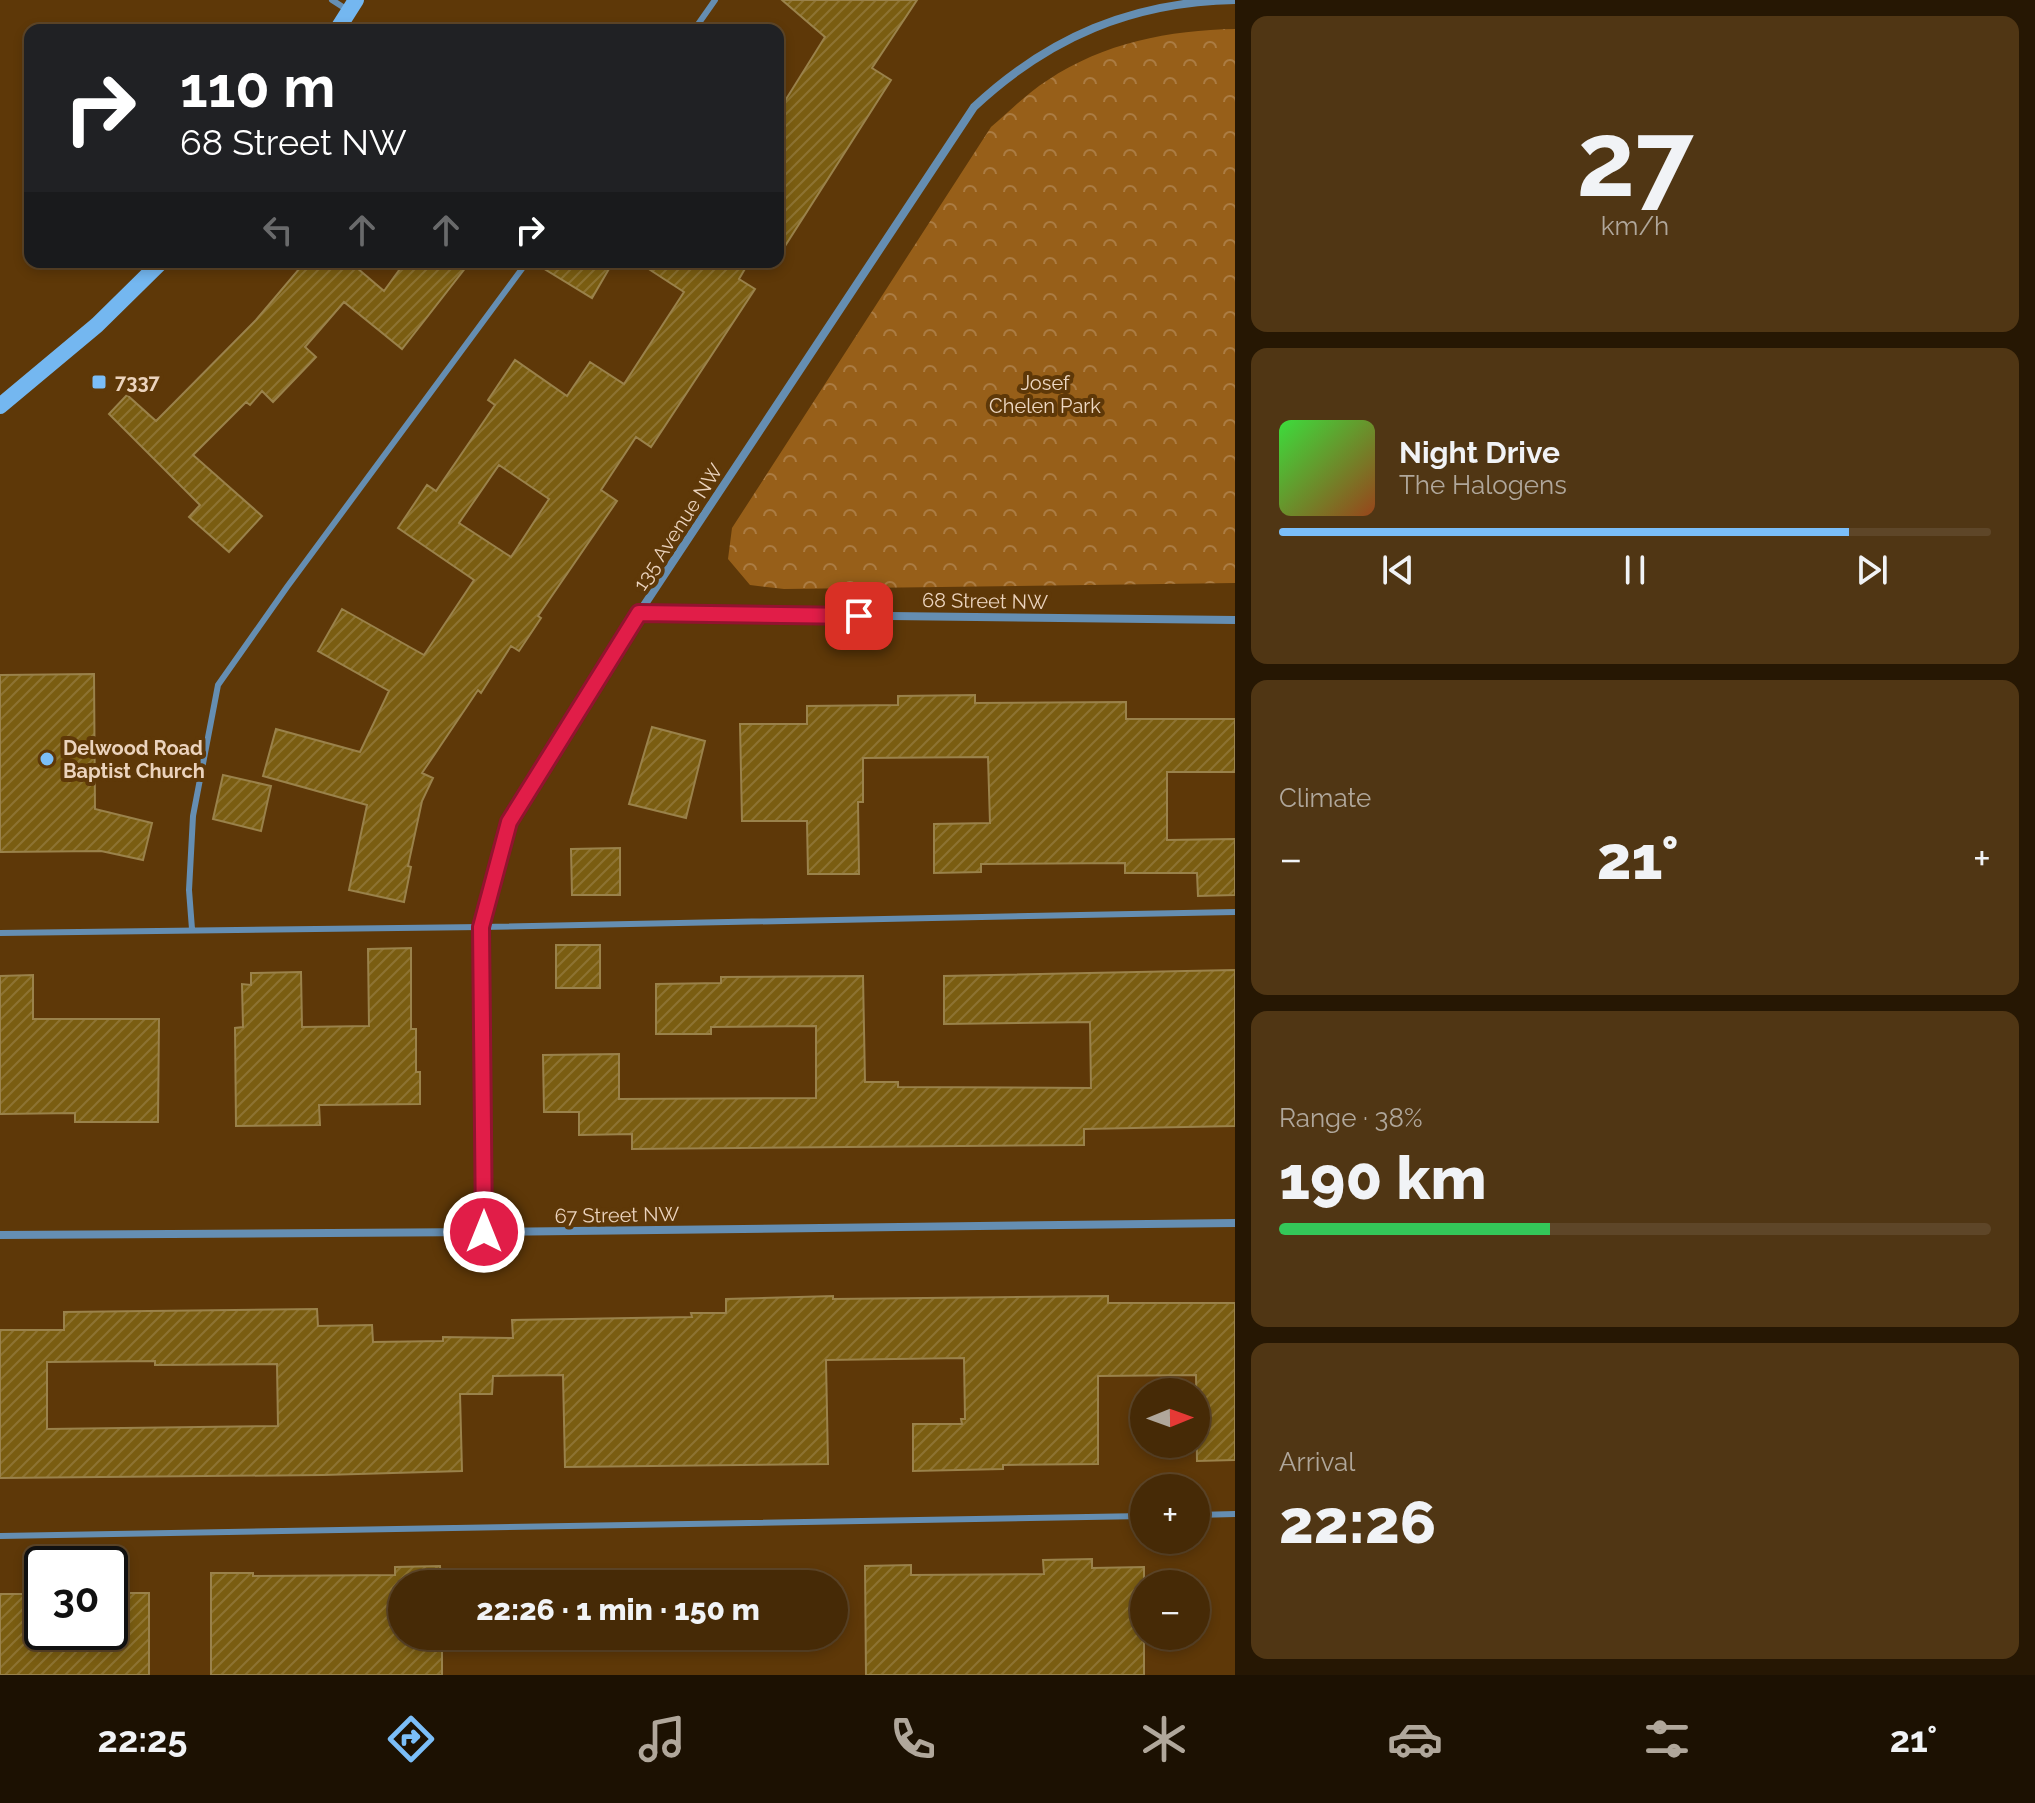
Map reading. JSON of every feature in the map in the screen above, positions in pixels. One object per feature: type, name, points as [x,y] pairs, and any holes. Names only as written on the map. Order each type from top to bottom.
[{"type":"street","name":"135 Avenue NW","points":[[484,1232],[481,927],[509,822],[639,613],[974,107],[1001,82],[1036,57],[1098,26],[1147,10],[1185,3],[1235,0]]},
{"type":"street","points":[[341,24],[353,6]]},
{"type":"street","points":[[0,406],[97,325],[155,268]]},
{"type":"street","name":"68 Street NW","points":[[639,613],[1235,620]]},
{"type":"street","name":"67 Street NW","points":[[0,1235],[1235,1223]]},
{"type":"lane","points":[[332,0],[353,6]]},
{"type":"lane","points":[[698,24],[715,0]]},
{"type":"lane","points":[[192,929],[189,890],[193,816],[218,685],[523,268]]},
{"type":"lane","points":[[0,933],[1235,912]]},
{"type":"lane","points":[[1210,1515],[1235,1514]]},
{"type":"lane","points":[[0,1536],[1130,1516]]},
{"type":"green space","name":"Josef Chelen Park","points":[[1235,29],[1235,583],[784,589],[750,585],[728,559],[732,528],[991,127],[1040,85],[1091,57],[1162,36]]},
{"type":"building","points":[[782,0],[917,0],[872,68],[891,80],[784,248],[784,102],[825,37]]},
{"type":"building","points":[[300,268],[357,268],[384,291],[401,268],[465,268],[402,349],[344,302],[305,347],[316,357],[273,402],[262,391],[250,405],[246,402],[193,455],[262,516],[229,552],[189,517],[200,505],[109,414],[127,395],[156,421],[256,320]]},
{"type":"building","points":[[543,268],[610,268],[592,298]]},
{"type":"building","points":[[647,268],[745,268],[739,279],[755,289],[651,447],[636,437],[601,490],[617,501],[538,616],[541,618],[519,651],[511,646],[481,693],[478,690],[422,773],[433,778],[422,801],[404,902],[349,890],[367,805],[263,776],[276,729],[360,752],[389,691],[318,651],[342,609],[424,655],[474,580],[398,528],[427,485],[436,491],[495,405],[488,400],[515,360],[567,396],[590,362],[624,384],[684,292]],"holes":[[[499,465],[549,499],[511,557],[459,523]]]},
{"type":"building","name":"Delwood Road Baptist Church","points":[[94,674],[95,809],[152,823],[143,860],[101,851],[0,852],[0,675]]},
{"type":"building","points":[[975,695],[975,703],[1126,702],[1126,719],[1235,719],[1235,772],[1167,772],[1167,840],[1235,839],[1235,895],[1198,896],[1197,873],[1125,873],[1125,863],[981,864],[981,872],[934,873],[934,824],[990,823],[988,757],[863,758],[863,802],[858,802],[859,874],[808,874],[807,821],[742,821],[740,724],[807,724],[807,706],[898,705],[898,696]]},
{"type":"building","points":[[652,727],[705,741],[686,818],[629,804]]},
{"type":"building","points":[[223,775],[271,786],[261,831],[213,819]]},
{"type":"building","points":[[620,848],[620,895],[572,895],[571,849]]},
{"type":"building","points":[[556,945],[600,945],[600,988],[556,988]]},
{"type":"building","points":[[411,948],[411,1029],[416,1029],[420,1104],[319,1105],[320,1125],[236,1126],[235,1028],[243,1027],[242,984],[251,985],[251,973],[301,972],[302,1027],[369,1026],[368,949]]},
{"type":"building","points":[[1235,970],[1235,1126],[1084,1129],[1084,1145],[632,1149],[632,1134],[579,1135],[579,1112],[544,1112],[543,1055],[619,1054],[619,1099],[816,1098],[816,1026],[711,1027],[711,1034],[656,1034],[656,984],[721,983],[721,977],[863,976],[865,1082],[898,1082],[898,1087],[1091,1088],[1090,1022],[944,1024],[944,976]]},
{"type":"building","points":[[33,975],[33,1019],[159,1019],[158,1122],[75,1122],[75,1113],[0,1114],[0,976]]},
{"type":"building","points":[[833,1296],[833,1299],[1108,1296],[1108,1303],[1235,1303],[1235,1460],[1197,1461],[1197,1458],[1210,1458],[1210,1378],[1196,1378],[1196,1375],[1098,1376],[1098,1464],[1003,1465],[1003,1469],[913,1471],[913,1424],[962,1424],[961,1419],[965,1419],[964,1358],[826,1360],[828,1464],[565,1467],[563,1375],[493,1376],[492,1394],[460,1394],[462,1471],[0,1478],[0,1330],[64,1330],[64,1312],[317,1309],[318,1326],[372,1325],[373,1342],[443,1341],[443,1337],[513,1338],[512,1320],[692,1317],[691,1313],[726,1313],[726,1299]],"holes":[[[47,1362],[277,1364],[278,1426],[47,1429]]]},
{"type":"building","points":[[1092,1559],[1092,1568],[1144,1567],[1144,1570],[1130,1570],[1130,1650],[1144,1650],[1144,1675],[866,1675],[865,1566],[911,1565],[911,1575],[1044,1574],[1043,1560]]},
{"type":"building","points":[[440,1566],[440,1570],[395,1570],[395,1567]]},
{"type":"building","points":[[211,1573],[253,1573],[253,1576],[388,1575],[388,1650],[442,1650],[442,1675],[211,1675]]},
{"type":"building","points":[[128,1593],[149,1593],[149,1675],[0,1675],[0,1594],[24,1594],[24,1650],[128,1650]]},
{"type":"place","name":"7337","points":[[99,382]]},
{"type":"place","name":"Delwood Road Baptist Church","points":[[47,759]]},
{"type":"route","points":[[484,1232],[481,927],[509,822],[639,613],[859,616]]}]
